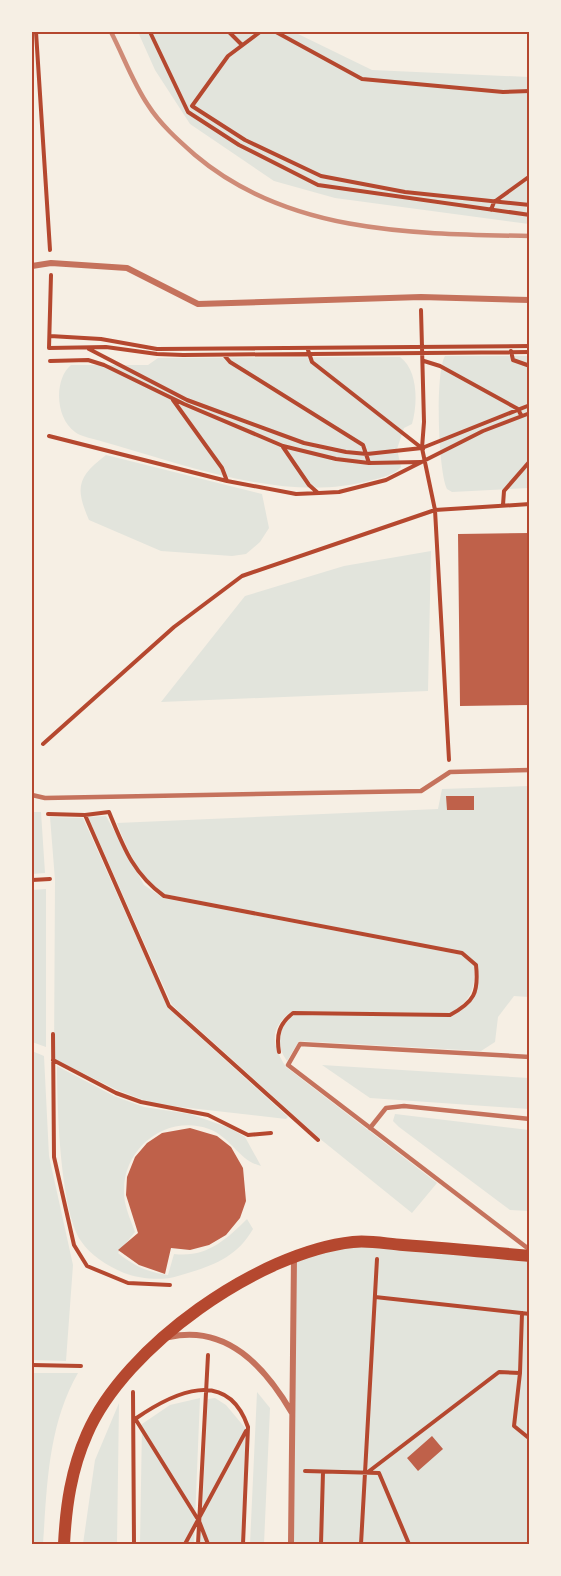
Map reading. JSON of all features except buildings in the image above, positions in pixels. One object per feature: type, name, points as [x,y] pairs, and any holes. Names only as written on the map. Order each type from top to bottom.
[{"type":"main road","points":[[64,1545],[69,1491],[87,1432],[104,1404],[136,1363],[162,1338],[211,1300],[294,1256],[354,1242],[530,1256]]},
{"type":"street","points":[[32,266],[51,263],[127,268],[198,304],[421,297],[530,300]]},
{"type":"street","points":[[291,1545],[294,1256]]},
{"type":"street","points":[[162,1338],[182,1334],[204,1334],[225,1340],[243,1352],[261,1370],[279,1390],[292,1413]]},
{"type":"lane","points":[[32,795],[45,798],[421,791],[450,772],[530,770]]},
{"type":"lane","points":[[530,1057],[300,1044],[288,1065],[530,1250]]},
{"type":"lane","points":[[370,1128],[386,1108],[404,1106],[530,1119]]},
{"type":"path","points":[[36,32],[51,263],[49,348],[106,347],[157,354],[308,350]]},
{"type":"path","points":[[150,32],[188,112],[239,145],[318,185],[530,215]]},
{"type":"path","points":[[229,32],[242,45]]},
{"type":"path","points":[[260,32],[228,56],[192,106],[245,140],[321,176],[405,192],[530,205]]},
{"type":"path","points":[[276,32],[362,79],[503,92],[530,91]]},
{"type":"path","points":[[491,210],[494,202],[530,176]]},
{"type":"path","points":[[421,297],[424,361],[422,448],[435,510],[450,772]]},
{"type":"path","points":[[50,336],[100,339],[158,349],[530,352]]},
{"type":"path","points":[[510,346],[513,360],[530,366]]},
{"type":"path","points":[[423,350],[530,346]]},
{"type":"path","points":[[88,348],[187,400],[304,443],[367,454],[422,448],[530,405]]},
{"type":"path","points":[[224,349],[224,354],[230,362],[363,445],[369,463]]},
{"type":"path","points":[[308,350],[312,362],[422,448]]},
{"type":"path","points":[[50,361],[88,360],[104,365],[173,399],[283,446],[336,459],[369,463],[425,462]]},
{"type":"path","points":[[424,361],[440,366],[518,409],[521,416]]},
{"type":"path","points":[[173,399],[222,468],[226,481]]},
{"type":"path","points":[[49,436],[226,481],[296,494],[319,493],[339,492],[386,480],[483,431],[530,413]]},
{"type":"path","points":[[283,446],[309,485],[319,493]]},
{"type":"path","points":[[503,505],[504,490],[530,461]]},
{"type":"path","points":[[43,744],[174,627],[242,576],[435,510],[530,504]]},
{"type":"path","points":[[47,814],[85,815],[109,812],[134,866],[146,883],[164,896],[462,953],[476,965],[478,984],[469,1005],[450,1015],[293,1013],[283,1022],[278,1033],[278,1052],[288,1065]]},
{"type":"path","points":[[85,815],[170,1006],[318,1140]]},
{"type":"path","points":[[32,880],[50,879]]},
{"type":"path","points":[[53,1034],[54,1157],[74,1245],[87,1266],[128,1283],[170,1286]]},
{"type":"path","points":[[52,1060],[116,1093],[141,1102],[208,1115],[249,1135],[271,1133]]},
{"type":"path","points":[[361,1545],[362,1498],[367,1473],[377,1259]]},
{"type":"path","points":[[375,1297],[530,1314]]},
{"type":"path","points":[[522,1313],[520,1373],[514,1426],[530,1438]]},
{"type":"path","points":[[198,1545],[208,1355]]},
{"type":"path","points":[[32,1365],[81,1366]]},
{"type":"path","points":[[367,1473],[499,1372],[520,1373]]},
{"type":"path","points":[[135,1419],[167,1400],[190,1390],[214,1390],[233,1402],[243,1413],[248,1427],[243,1545]]},
{"type":"path","points":[[133,1392],[135,1419],[134,1545]]},
{"type":"path","points":[[135,1419],[199,1521],[207,1545]]},
{"type":"path","points":[[185,1545],[248,1427]]},
{"type":"path","points":[[321,1545],[323,1472],[379,1473],[410,1545]]},
{"type":"shaded area","points":[[138,32],[294,32],[372,70],[529,77],[530,205],[526,206],[529,224],[335,198],[274,181],[190,124],[155,70]]},
{"type":"shaded area","points":[[445,356],[529,356],[529,488],[452,492],[447,489],[441,463],[439,422],[440,381]]},
{"type":"shaded area","points":[[400,357],[410,370],[416,397],[412,424],[404,428],[397,449],[401,467],[383,477],[339,486],[304,488],[269,484],[198,469],[80,435],[68,426],[60,408],[62,379],[65,371],[71,365],[148,365],[158,358]]},
{"type":"shaded area","points":[[106,455],[262,494],[269,528],[260,542],[246,554],[232,556],[161,551],[89,520],[82,499],[81,484],[89,470]]},
{"type":"shaded area","points":[[431,551],[428,691],[161,702],[245,596],[344,566]]},
{"type":"shaded area","points":[[529,786],[529,997],[514,996],[498,1017],[495,1042],[481,1051],[299,1041],[287,1061],[279,1043],[284,1025],[294,1015],[451,1016],[466,1006],[475,996],[478,982],[477,964],[463,952],[164,894],[135,863],[117,823],[438,809],[442,789]]},
{"type":"shaded area","points":[[32,812],[41,812],[45,873],[32,874]]},
{"type":"shaded area","points":[[106,816],[144,885],[163,898],[462,955],[474,966],[473,988],[463,1004],[451,1013],[292,1011],[276,1030],[277,1051],[286,1067],[437,1183],[412,1213],[319,1138],[172,1005],[88,817]]},
{"type":"shaded area","points":[[50,817],[83,818],[168,1008],[288,1117],[286,1119],[154,1104],[117,1090],[54,1059],[55,880]]},
{"type":"shaded area","points":[[46,889],[46,1047],[32,1042],[32,890]]},
{"type":"shaded area","points":[[32,1051],[44,1056],[49,1156],[73,1265],[66,1361],[32,1360]]},
{"type":"shaded area","points":[[322,1065],[529,1078],[529,1109],[370,1098]]},
{"type":"shaded area","points":[[57,1066],[114,1096],[144,1107],[190,1114],[230,1128],[245,1137],[261,1166],[247,1159],[223,1137],[209,1129],[178,1126],[163,1130],[139,1148],[131,1161],[124,1192],[135,1232],[118,1253],[141,1268],[168,1275],[174,1254],[196,1253],[215,1246],[247,1219],[253,1229],[238,1248],[211,1265],[172,1278],[159,1279],[124,1273],[106,1264],[90,1251],[81,1241],[68,1206],[61,1157]]},
{"type":"shaded area","points":[[395,1114],[529,1130],[529,1211],[510,1210],[399,1127],[393,1121]]},
{"type":"shaded area","points":[[354,1242],[529,1256],[529,1544],[291,1544],[294,1256]]},
{"type":"shaded area","points":[[32,1373],[78,1373],[60,1414],[55,1435],[48,1478],[43,1544],[32,1544]]},
{"type":"shaded area","points":[[257,1392],[270,1408],[264,1544],[250,1544]]},
{"type":"shaded area","points":[[200,1398],[194,1544],[140,1544],[142,1424],[170,1405]]},
{"type":"shaded area","points":[[215,1398],[226,1405],[246,1429],[241,1544],[200,1544],[208,1399]]},
{"type":"shaded area","points":[[119,1403],[117,1544],[83,1544],[95,1460]]},
{"type":"railway","points":[[111,32],[143,96],[153,112],[176,138],[231,181],[270,201],[311,215],[398,230],[442,234],[530,236]]}]
